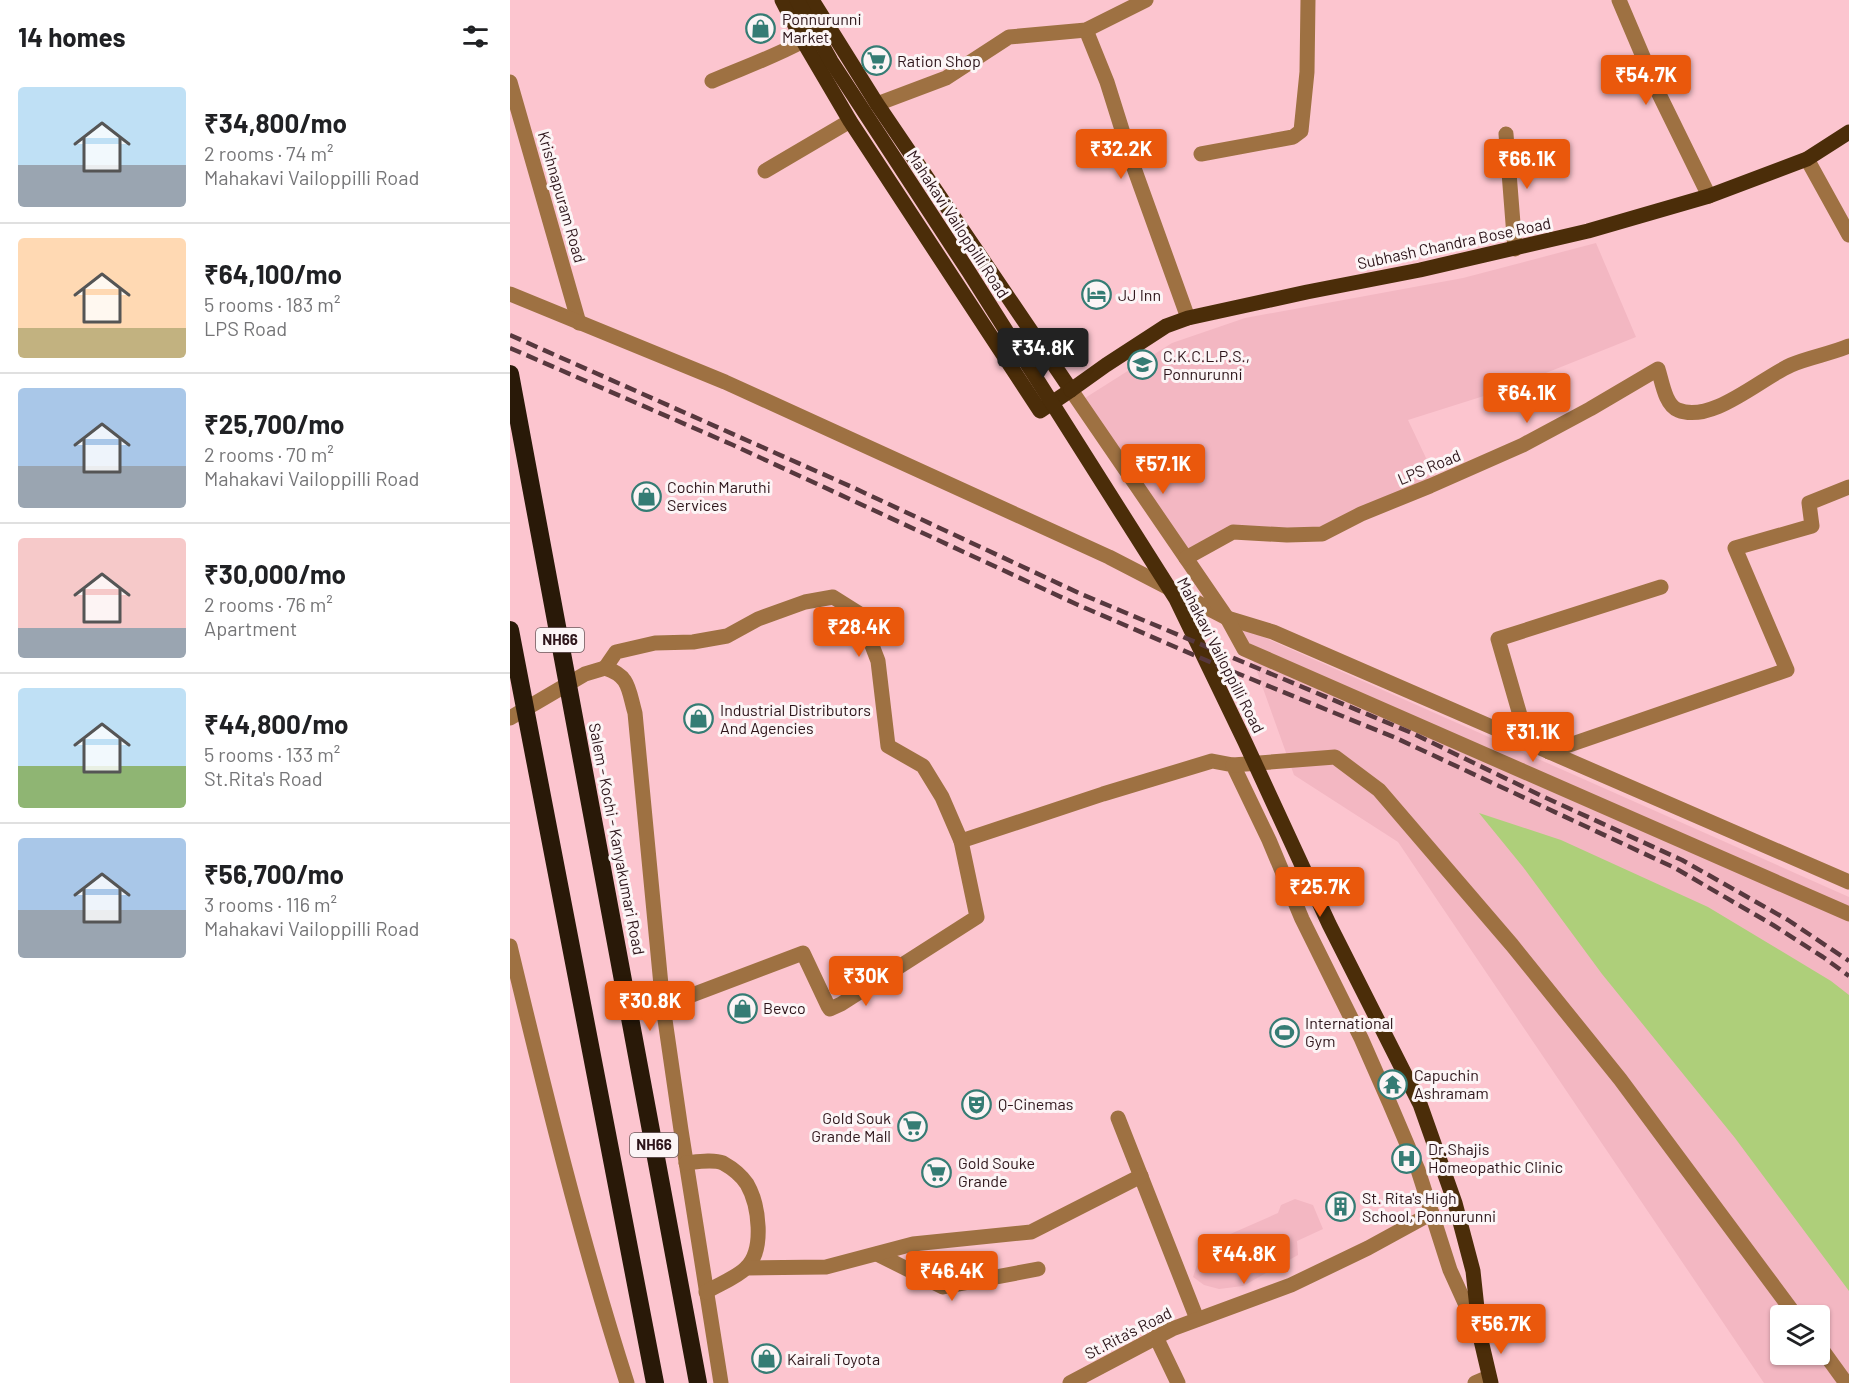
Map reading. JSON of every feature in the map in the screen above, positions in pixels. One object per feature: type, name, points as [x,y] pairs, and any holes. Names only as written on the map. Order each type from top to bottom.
[{"type":"highway","name":"Salem - Kochi - Kanyakumari Road","points":[[510,374],[698,1383]]},
{"type":"highway","name":"NH66","points":[[510,630],[655,1383]]},
{"type":"main road","points":[[782,0],[803,41],[850,120]]},
{"type":"main road","name":"Mahakavi Vailoppilli Road","points":[[797,0],[831,61],[969,272],[1176,599],[1329,924],[1420,1104],[1455,1203],[1473,1271],[1485,1381]]},
{"type":"main road","points":[[812,0],[876,104],[1071,390]]},
{"type":"main road","name":"Subhash Chandra Bose Road","points":[[850,120],[1040,411],[1166,326],[1188,318],[1307,291],[1420,270],[1588,231],[1709,196],[1807,159],[1849,132]]},
{"type":"street","points":[[876,104],[946,78],[1010,37],[1086,30],[1146,0]]},
{"type":"street","points":[[1201,154],[1293,137],[1301,131],[1306,72],[1308,0]]},
{"type":"street","points":[[1619,0],[1658,92],[1709,196]]},
{"type":"street","points":[[1086,30],[1107,82],[1134,168],[1188,318]]},
{"type":"street","points":[[712,81],[785,51],[803,41]]},
{"type":"street","name":"Krishnapuram Road","points":[[510,82],[579,323]]},
{"type":"street","points":[[765,171],[850,120]]},
{"type":"street","points":[[1506,134],[1515,249]]},
{"type":"street","points":[[1807,159],[1849,235]]},
{"type":"street","points":[[510,294],[725,382],[924,471],[1109,557],[1227,618],[1273,632],[1849,882]]},
{"type":"street","name":"LPS Road","points":[[1186,558],[1233,532],[1322,534],[1361,514],[1523,445],[1658,369],[1672,407],[1685,412],[1710,411],[1791,365],[1849,346]]},
{"type":"street","points":[[1071,390],[1227,618],[1244,649],[1849,914]]},
{"type":"street","points":[[1549,752],[1787,670],[1736,548],[1812,526],[1809,503],[1849,488]]},
{"type":"street","points":[[1528,743],[1498,639],[1661,587]]},
{"type":"street","points":[[604,668],[616,652],[655,643],[693,642],[727,636],[758,619],[805,602],[833,597],[860,614],[878,661],[888,746],[923,766],[942,797],[961,841],[977,917],[830,1009],[803,953],[663,1006]]},
{"type":"street","points":[[510,718],[585,674],[604,668],[618,672],[626,682],[635,713],[663,1006],[721,1383]]},
{"type":"street","points":[[961,841],[1212,761],[1233,765],[1335,757],[1379,790],[1512,945],[1620,1078],[1788,1305]]},
{"type":"street","points":[[1233,765],[1269,840],[1302,919],[1361,1038],[1418,1170],[1450,1270],[1480,1336]]},
{"type":"street","points":[[511,955],[603,1309],[627,1383]]},
{"type":"street","points":[[1118,1118],[1197,1319]]},
{"type":"street","points":[[686,1163],[720,1162],[736,1171],[747,1184],[756,1204],[757,1251],[747,1268],[706,1292]]},
{"type":"street","points":[[747,1268],[826,1267],[913,1244],[1031,1232],[1141,1176]]},
{"type":"street","name":"St.Rita's Road","points":[[1070,1383],[1172,1329],[1291,1285],[1368,1248],[1432,1213]]},
{"type":"street","points":[[877,1254],[943,1287],[1038,1269]]},
{"type":"street","points":[[1156,1337],[1178,1383]]},
{"type":"street","points":[[1830,1361],[1846,1383]]},
{"type":"shaded area","points":[[1596,243],[1636,337],[1506,389],[1408,420],[1435,477],[1320,529],[1231,528],[1187,552],[1085,398],[1172,343],[1245,318],[1463,278]]},
{"type":"shaded area","points":[[1241,627],[1849,897],[1849,1383],[1764,1383],[1398,842],[1294,775]]},
{"type":"shaded area","points":[[1295,1199],[1313,1205],[1323,1229],[1297,1241],[1298,1255],[1243,1286],[1219,1289],[1204,1285],[1193,1277],[1203,1246],[1278,1213],[1281,1205]]},
{"type":"green space","points":[[1479,813],[1561,840],[1708,907],[1831,981],[1849,995],[1849,1291],[1735,1138],[1602,974],[1523,867]]},
{"type":"railway","points":[[510,335],[852,487],[1081,594],[1412,733],[1682,860],[1788,920],[1849,961]]},
{"type":"railway","points":[[510,348],[733,445],[1076,604],[1217,665],[1396,738],[1675,868],[1773,925],[1849,976]]},
{"type":"place","name":"Ponnurunni Market","points":[[761,28]]},
{"type":"place","name":"Ration Shop","points":[[876,61]]},
{"type":"place","name":"JJ Inn","points":[[1097,295]]},
{"type":"place","name":"C.K.C.L.P.S., Ponnurunni","points":[[1142,365]]},
{"type":"place","name":"Cochin Maruthi Services","points":[[646,496]]},
{"type":"place","name":"Industrial Distributors And Agencies","points":[[699,719]]},
{"type":"place","name":"Bevco","points":[[742,1008]]},
{"type":"place","name":"International Gym","points":[[1284,1032]]},
{"type":"place","name":"Capuchin Ashramam","points":[[1393,1084]]},
{"type":"place","name":"Q-Cinemas","points":[[977,1104]]},
{"type":"place","name":"Gold Souk Grande Mall","points":[[912,1127]]},
{"type":"place","name":"Dr.Shajis Homeopathic Clinic","points":[[1407,1158]]},
{"type":"place","name":"Gold Souke Grande","points":[[937,1172]]},
{"type":"place","name":"St. Rita's High School, Ponnurunni","points":[[1341,1207]]},
{"type":"place","name":"Kairali Toyota","points":[[766,1359]]}]
